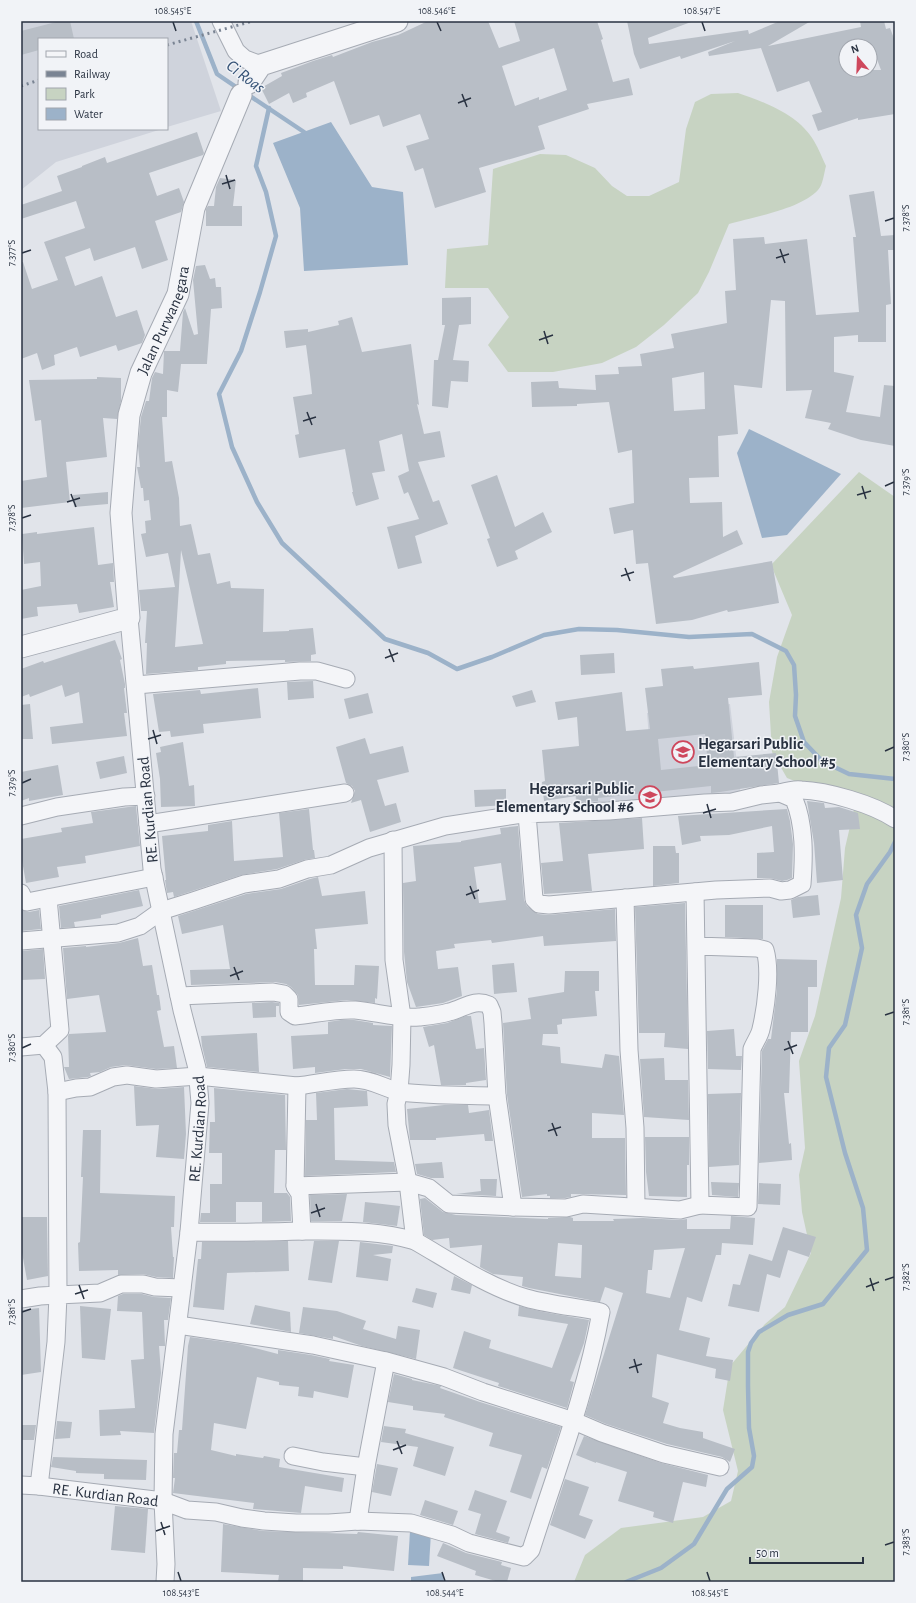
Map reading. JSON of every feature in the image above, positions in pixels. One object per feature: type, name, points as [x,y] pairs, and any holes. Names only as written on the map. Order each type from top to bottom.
[{"type":"street","points":[[222,22],[236,51],[245,59],[261,65],[397,21]]},
{"type":"street","name":"Jalan Purwanegara","points":[[129,618],[121,513],[129,415],[141,373],[178,294],[194,208],[245,89],[261,65]]},
{"type":"street","points":[[21,647],[129,618]]},
{"type":"street","name":"RE. Kurdian Road","points":[[21,1485],[163,1501],[164,1434],[189,1232],[200,1104],[198,1076],[179,996],[154,877],[129,618]]},
{"type":"street","points":[[136,685],[300,671],[317,671],[346,679]]},
{"type":"street","points":[[21,941],[118,933],[140,926],[161,911],[244,884],[279,879],[307,869],[330,865],[369,848],[393,840],[445,826],[528,814],[609,811],[705,802],[732,802],[761,795],[800,790],[834,795],[864,804],[895,819]]},
{"type":"street","points":[[528,814],[534,899],[539,904],[549,905],[695,892],[770,888],[781,891],[790,890],[802,884],[803,866],[800,812],[794,799],[780,793]]},
{"type":"street","points":[[148,824],[345,794]]},
{"type":"street","points":[[21,816],[57,806],[124,797],[146,796]]},
{"type":"street","points":[[393,840],[394,960],[402,1017],[399,1092],[396,1104],[397,1125],[408,1182],[415,1241]]},
{"type":"street","points":[[23,899],[48,898],[154,877]]},
{"type":"street","points":[[695,892],[696,1061],[700,1205]]},
{"type":"street","points":[[21,1046],[44,1045],[60,1030],[53,939],[48,898]]},
{"type":"street","points":[[625,898],[629,1050],[635,1128],[636,1207]]},
{"type":"street","points":[[295,1186],[408,1182],[429,1188],[449,1204],[513,1207],[566,1208],[583,1204],[680,1210],[700,1205],[748,1207],[752,1049],[761,1030],[767,985],[767,956],[765,950],[757,948],[696,946]]},
{"type":"street","points":[[179,996],[273,992],[284,994],[289,999],[289,1012],[295,1016],[350,1010],[402,1017],[418,1017],[450,1012],[476,1002],[484,1002],[489,1005],[492,1012],[493,1023],[497,1096],[513,1207]]},
{"type":"street","points":[[39,1486],[56,1342],[58,1295],[57,1092],[53,1057],[44,1045]]},
{"type":"street","points":[[57,1092],[90,1087],[113,1077],[128,1075],[156,1079],[198,1076],[297,1086],[328,1080],[355,1079],[368,1080],[399,1092],[497,1096]]},
{"type":"street","points":[[297,1086],[295,1186],[301,1199],[302,1232]]},
{"type":"street","points":[[165,1582],[166,1564],[163,1501],[186,1510],[216,1512],[264,1521],[329,1523],[358,1521],[410,1523],[452,1535],[468,1543],[524,1557],[531,1550],[574,1421],[594,1346],[601,1312],[560,1306],[526,1298],[499,1288],[415,1241],[401,1237],[378,1233],[189,1232]]},
{"type":"street","points":[[21,1299],[40,1296],[100,1292],[121,1284],[143,1284],[155,1288],[182,1288]]},
{"type":"street","points":[[178,1325],[313,1346],[386,1361],[444,1377],[483,1392],[574,1421],[602,1433],[664,1454],[720,1466]]},
{"type":"street","points":[[358,1521],[366,1467],[386,1361]]},
{"type":"street","points":[[293,1456],[317,1461],[366,1467]]},
{"type":"shaded area","points":[[21,21],[191,21],[221,111],[168,127],[168,38],[38,38],[38,130],[159,130],[56,162],[21,190]]},
{"type":"shaded area","points":[[730,704],[741,797],[577,809],[573,778],[649,738],[647,713]]},
{"type":"green space","points":[[738,93],[770,105],[800,124],[808,132],[816,144],[826,166],[820,188],[810,197],[789,207],[776,212],[729,224],[709,272],[698,293],[664,325],[636,347],[602,363],[553,372],[508,372],[488,345],[509,317],[488,288],[445,288],[447,249],[488,245],[493,169],[540,154],[566,155],[595,168],[612,186],[627,196],[649,196],[679,182],[686,129],[695,102],[711,94]]},
{"type":"green space","points":[[859,472],[895,497],[895,1582],[574,1582],[585,1555],[621,1528],[703,1517],[731,1501],[738,1471],[723,1410],[730,1366],[765,1324],[785,1307],[811,1253],[802,1212],[799,1175],[805,1148],[799,1061],[815,1016],[841,898],[845,848],[855,805],[787,778],[772,752],[769,702],[777,657],[792,615],[771,565]]},
{"type":"water","points":[[331,122],[372,187],[403,192],[408,265],[304,271],[300,208],[273,143]]},
{"type":"water","points":[[749,429],[841,474],[787,535],[762,538],[737,453]]},
{"type":"water","points":[[410,1531],[431,1532],[429,1566],[408,1565]]},
{"type":"water","points":[[443,1573],[444,1582],[411,1582],[411,1577]]},
{"type":"building","points":[[60,21],[70,21],[74,38],[38,38],[38,50],[21,55],[21,31]]},
{"type":"building","points":[[428,21],[488,21],[499,48],[520,41],[514,21],[597,21],[603,39],[601,40],[613,82],[629,78],[633,95],[587,104],[589,109],[538,126],[545,149],[479,168],[486,192],[435,208],[423,168],[415,171],[406,146],[429,139],[420,114],[383,127],[379,115],[350,125],[334,81],[306,93],[307,97],[293,103],[289,93],[269,104],[261,88],[282,76],[281,73],[313,61],[332,55],[333,57],[372,42],[398,35]],"holes":[[[554,48],[567,90],[539,100],[539,97],[515,106],[502,66]]]},
{"type":"building","points":[[627,21],[691,22],[648,38],[649,44],[748,30],[749,34],[780,21],[811,21],[768,46],[861,27],[860,21],[884,21],[886,29],[890,28],[895,41],[895,114],[858,120],[858,118],[818,131],[812,115],[822,112],[809,81],[777,92],[761,48],[709,56],[708,52],[735,41],[681,59],[680,56],[640,69],[634,54]]},
{"type":"building","points":[[197,132],[204,153],[203,155],[149,173],[157,196],[179,188],[184,202],[181,212],[155,221],[168,260],[142,269],[135,247],[94,261],[90,248],[65,257],[75,286],[102,276],[116,317],[137,310],[145,335],[142,343],[118,351],[116,345],[80,357],[77,347],[54,355],[55,365],[42,370],[37,353],[21,359],[21,262],[23,262],[32,289],[58,280],[44,242],[85,228],[76,201],[21,219],[21,205],[62,191],[57,176],[105,157],[107,163]]},
{"type":"building","points":[[220,178],[236,180],[233,206],[242,206],[242,226],[206,226],[206,209],[208,206],[214,206],[216,187]]},
{"type":"building","points":[[874,191],[881,236],[895,235],[895,250],[888,250],[891,304],[886,305],[886,342],[858,342],[858,335],[834,337],[834,372],[854,376],[846,412],[880,417],[884,385],[895,386],[895,446],[861,440],[828,429],[831,423],[805,418],[812,390],[786,391],[785,301],[771,300],[762,388],[734,385],[738,434],[718,436],[719,477],[689,478],[690,503],[722,502],[723,537],[737,530],[743,544],[673,576],[674,578],[772,561],[779,603],[728,612],[727,610],[692,620],[656,624],[648,563],[636,564],[633,530],[614,534],[609,508],[634,503],[632,450],[618,453],[609,402],[577,404],[577,406],[532,407],[531,382],[558,381],[559,388],[596,390],[595,375],[619,374],[618,367],[642,366],[640,354],[674,348],[671,334],[727,323],[725,291],[736,290],[733,239],[764,237],[765,244],[807,239],[816,315],[859,312],[853,237],[856,237],[849,195]],"holes":[[[704,372],[705,409],[674,411],[672,378]]]},
{"type":"building","points":[[205,265],[210,279],[215,278],[216,287],[221,287],[222,308],[211,309],[207,364],[181,364],[178,392],[167,390],[167,417],[162,417],[165,462],[172,461],[179,498],[180,526],[191,524],[198,555],[210,553],[217,584],[230,581],[231,588],[264,589],[263,632],[313,628],[316,654],[311,655],[311,661],[226,661],[226,664],[198,667],[198,670],[146,674],[147,643],[145,643],[147,611],[141,611],[139,590],[175,587],[168,553],[146,557],[141,534],[146,533],[145,521],[151,520],[149,500],[144,501],[143,488],[141,488],[137,467],[140,467],[138,446],[141,417],[146,401],[149,401],[152,378],[155,372],[163,374],[164,351],[180,351],[183,312],[185,308],[194,335],[198,334],[193,280],[196,266]],"holes":[[[181,550],[203,644],[175,647]]]},
{"type":"building","points":[[471,297],[471,324],[459,325],[453,360],[469,361],[468,382],[451,381],[448,408],[432,406],[434,360],[438,360],[445,325],[442,325],[442,298]]},
{"type":"building","points":[[352,317],[362,352],[411,344],[419,405],[417,404],[424,434],[440,431],[445,457],[418,462],[433,502],[439,500],[448,524],[415,536],[422,563],[398,569],[387,527],[419,519],[408,492],[404,494],[398,476],[409,471],[402,434],[379,441],[385,471],[372,473],[379,499],[356,506],[352,492],[345,449],[299,458],[295,435],[299,434],[293,397],[312,394],[310,375],[306,345],[286,348],[284,331],[308,329],[308,332],[339,325],[338,321]]},
{"type":"building","points":[[97,377],[121,378],[121,401],[117,419],[103,418],[107,457],[66,462],[70,502],[21,508],[21,481],[47,477],[41,420],[35,421],[29,380],[97,379]]},
{"type":"building","points":[[497,475],[515,527],[543,512],[552,532],[515,551],[518,559],[497,567],[487,539],[490,538],[471,485]]},
{"type":"building","points":[[108,492],[108,504],[74,507],[73,495]]},
{"type":"building","points":[[94,527],[98,565],[113,563],[114,582],[110,582],[114,607],[79,613],[77,604],[37,607],[38,616],[21,619],[21,590],[41,586],[40,562],[24,564],[22,534],[37,532],[37,534]]},
{"type":"building","points":[[115,640],[122,659],[120,660],[125,684],[124,688],[127,713],[124,713],[127,736],[52,744],[50,727],[83,723],[79,692],[65,697],[62,685],[30,697],[29,694],[21,697],[21,669]]},
{"type":"building","points":[[614,653],[615,673],[581,675],[580,655]]},
{"type":"building","points":[[759,662],[762,695],[728,698],[734,757],[776,753],[779,783],[711,793],[711,786],[598,798],[598,801],[577,802],[576,796],[544,801],[542,782],[545,781],[542,750],[579,746],[577,717],[558,720],[555,702],[622,692],[626,731],[650,729],[645,688],[663,686],[661,669],[693,666],[694,669]],"holes":[[[705,734],[708,765],[661,770],[658,739]]]},
{"type":"building","points":[[313,681],[314,698],[288,700],[287,682]]},
{"type":"building","points":[[258,688],[261,718],[203,724],[204,733],[171,737],[170,731],[159,732],[153,694],[200,690],[201,694]]},
{"type":"building","points":[[532,690],[536,702],[516,707],[512,696]]},
{"type":"building","points":[[368,693],[373,713],[349,719],[344,699]]},
{"type":"building","points":[[30,704],[33,739],[21,739],[21,705]]},
{"type":"building","points":[[365,738],[370,754],[403,746],[409,772],[377,780],[385,806],[396,803],[401,822],[370,832],[361,800],[351,803],[355,791],[352,786],[346,783],[336,747]]},
{"type":"building","points":[[183,742],[189,786],[194,785],[195,806],[161,807],[160,779],[156,753],[161,752],[160,747]]},
{"type":"building","points":[[124,756],[127,773],[100,779],[96,762]]},
{"type":"building","points":[[58,765],[63,795],[29,801],[29,798],[21,801],[21,772]]},
{"type":"building","points":[[506,789],[506,805],[475,807],[474,790]]},
{"type":"building","points":[[807,801],[824,803],[825,808],[839,807],[858,813],[860,829],[839,830],[843,880],[817,883],[814,843]]},
{"type":"building","points":[[136,806],[140,846],[85,856],[86,863],[57,867],[59,877],[26,883],[21,855],[21,839],[62,832],[61,828],[93,823],[91,812]]},
{"type":"building","points":[[309,809],[315,858],[277,869],[241,875],[174,897],[173,892],[167,893],[162,836],[208,831],[208,825],[232,821],[234,861],[283,857],[279,813]]},
{"type":"building","points":[[787,809],[793,844],[792,878],[787,880],[782,881],[770,878],[757,878],[757,853],[774,852],[772,826],[729,835],[700,836],[701,841],[682,845],[678,816]]},
{"type":"building","points":[[642,818],[644,849],[588,854],[592,891],[544,894],[541,863],[563,861],[559,823]]},
{"type":"building","points":[[518,826],[524,900],[527,906],[538,914],[548,915],[615,909],[616,941],[544,946],[543,936],[492,943],[491,940],[454,944],[455,948],[436,951],[438,969],[458,967],[462,996],[443,1003],[416,1007],[407,982],[404,952],[403,883],[416,881],[413,846],[461,842],[501,834],[500,828]],"holes":[[[501,863],[506,900],[479,903],[474,867]]]},
{"type":"building","points":[[653,846],[675,846],[676,853],[679,853],[679,883],[653,886]]},
{"type":"building","points":[[318,877],[322,896],[365,891],[368,924],[315,929],[317,949],[314,949],[315,985],[354,985],[355,965],[379,966],[377,999],[375,998],[375,1003],[347,1000],[299,1005],[298,995],[291,987],[286,984],[275,982],[191,985],[190,970],[230,969],[223,925],[182,934],[178,916],[246,894],[281,889]]},
{"type":"building","points":[[139,890],[143,906],[101,915],[101,918],[74,922],[75,927],[61,928],[59,906]]},
{"type":"building","points":[[818,895],[820,915],[793,918],[791,900],[798,897]]},
{"type":"building","points":[[685,903],[688,1049],[664,1047],[665,1033],[639,1033],[635,907]]},
{"type":"building","points":[[725,905],[763,905],[763,939],[725,937]]},
{"type":"building","points":[[21,910],[29,912],[39,910],[41,929],[21,931]]},
{"type":"building","points":[[138,938],[143,966],[152,965],[157,995],[159,995],[161,1010],[157,1011],[164,1047],[174,1046],[177,1068],[156,1069],[126,1065],[111,1067],[100,1072],[90,1073],[91,1076],[88,1077],[69,1079],[64,1067],[69,1067],[69,1034],[106,1032],[99,995],[67,999],[63,948],[119,943]]},
{"type":"building","points":[[43,949],[45,979],[21,980],[21,951]]},
{"type":"building","points":[[777,959],[817,960],[817,987],[808,987],[808,1032],[791,1032],[789,1093],[784,1093],[792,1160],[759,1163],[762,1051],[768,1039],[771,1039],[777,990]]},
{"type":"building","points":[[514,963],[517,992],[494,994],[492,965]]},
{"type":"building","points":[[565,971],[599,971],[599,991],[595,991],[597,1016],[562,1019],[562,1024],[557,1025],[558,1034],[543,1034],[542,1045],[560,1047],[561,1063],[602,1068],[605,1054],[619,1056],[624,1115],[592,1113],[592,1138],[625,1138],[626,1195],[571,1194],[571,1197],[550,1198],[547,1194],[522,1197],[507,1095],[503,1023],[531,1019],[528,998],[564,992]]},
{"type":"building","points":[[252,1003],[279,1003],[279,1006],[276,1006],[276,1017],[253,1018]]},
{"type":"building","points":[[466,1016],[471,1016],[476,1049],[484,1048],[486,1080],[466,1083],[466,1085],[441,1085],[434,1045],[429,1047],[423,1027],[447,1023]]},
{"type":"building","points":[[354,1020],[373,1023],[373,1025],[392,1026],[390,1077],[361,1069],[346,1069],[315,1073],[315,1067],[293,1069],[291,1036],[328,1034],[328,1022]]},
{"type":"building","points":[[734,1029],[736,1056],[742,1056],[741,1070],[708,1069],[707,1031]]},
{"type":"building","points":[[257,1033],[259,1072],[207,1067],[201,1036]]},
{"type":"building","points":[[664,1058],[665,1080],[688,1080],[689,1120],[644,1117],[640,1059]]},
{"type":"building","points":[[134,1086],[157,1089],[184,1087],[186,1134],[184,1159],[156,1157],[159,1125],[136,1126]]},
{"type":"building","points":[[214,1088],[285,1095],[286,1150],[275,1150],[274,1193],[287,1193],[290,1197],[291,1221],[262,1222],[262,1202],[236,1202],[236,1222],[200,1222],[201,1213],[210,1213],[210,1184],[222,1184],[222,1153],[209,1153],[210,1122],[215,1122]]},
{"type":"building","points":[[347,1089],[367,1091],[368,1106],[334,1108],[335,1160],[394,1162],[396,1172],[305,1176],[306,1120],[317,1120],[316,1093]]},
{"type":"building","points":[[741,1093],[739,1165],[709,1167],[708,1094]]},
{"type":"building","points":[[444,1105],[468,1105],[469,1113],[489,1110],[493,1141],[485,1141],[484,1134],[436,1138],[436,1140],[410,1140],[407,1109]]},
{"type":"building","points":[[83,1130],[101,1130],[100,1193],[175,1196],[174,1227],[171,1227],[174,1257],[173,1278],[156,1277],[143,1274],[118,1275],[118,1270],[79,1271],[78,1243],[80,1242],[83,1177],[81,1177]]},
{"type":"building","points":[[645,1137],[689,1137],[687,1197],[649,1196],[646,1172]]},
{"type":"building","points":[[442,1162],[444,1178],[431,1178],[417,1174],[415,1164]]},
{"type":"building","points":[[480,1179],[497,1179],[496,1196],[456,1194],[481,1191]]},
{"type":"building","points":[[711,1182],[739,1183],[738,1197],[712,1195]]},
{"type":"building","points":[[759,1183],[781,1184],[780,1205],[758,1204]]},
{"type":"building","points":[[347,1194],[342,1221],[311,1221],[310,1195]]},
{"type":"building","points":[[425,1198],[443,1212],[456,1215],[548,1219],[570,1217],[573,1218],[573,1221],[614,1221],[613,1219],[643,1218],[687,1219],[687,1229],[730,1229],[731,1216],[755,1218],[753,1245],[722,1243],[721,1255],[716,1255],[702,1302],[687,1297],[679,1330],[710,1338],[706,1356],[733,1360],[730,1381],[715,1378],[716,1369],[657,1354],[652,1397],[669,1403],[663,1423],[703,1432],[703,1438],[735,1449],[730,1462],[722,1457],[667,1444],[606,1424],[585,1415],[623,1293],[605,1287],[600,1302],[522,1286],[523,1277],[493,1274],[480,1267],[482,1245],[450,1248],[449,1238],[432,1240],[424,1235],[420,1199]],"holes":[[[558,1243],[582,1245],[581,1278],[555,1276]],[[685,1248],[670,1298],[646,1293],[648,1270],[652,1270],[654,1250]]]},
{"type":"building","points":[[365,1202],[400,1206],[397,1226],[363,1222]]},
{"type":"building","points":[[21,1217],[47,1217],[48,1276],[27,1280],[21,1247]]},
{"type":"building","points":[[783,1227],[816,1237],[809,1257],[788,1250],[780,1278],[767,1274],[759,1312],[728,1306],[733,1284],[740,1285],[749,1254],[772,1261]]},
{"type":"building","points":[[288,1241],[289,1271],[227,1273],[224,1310],[193,1307],[198,1259],[201,1259],[202,1242]]},
{"type":"building","points":[[314,1241],[339,1241],[332,1283],[308,1280]]},
{"type":"building","points":[[360,1242],[393,1246],[392,1253],[373,1255],[391,1259],[388,1281],[356,1277]]},
{"type":"building","points":[[454,1276],[472,1285],[470,1294],[451,1290]]},
{"type":"building","points":[[416,1288],[437,1293],[433,1308],[412,1302]]},
{"type":"building","points":[[123,1294],[142,1294],[154,1297],[171,1298],[168,1320],[164,1320],[165,1346],[159,1346],[161,1373],[154,1433],[120,1431],[121,1435],[100,1436],[99,1410],[135,1408],[131,1360],[144,1359],[142,1312],[117,1311],[118,1296]]},
{"type":"building","points":[[255,1305],[290,1312],[291,1332],[250,1324]]},
{"type":"building","points":[[80,1306],[111,1309],[105,1360],[82,1358]]},
{"type":"building","points":[[519,1306],[589,1320],[584,1343],[570,1381],[574,1382],[567,1408],[498,1386],[499,1383],[453,1368],[464,1331],[491,1340],[489,1348],[552,1368],[568,1324],[518,1316]]},
{"type":"building","points":[[303,1307],[337,1311],[366,1321],[363,1329],[396,1339],[398,1326],[420,1330],[416,1359],[362,1346],[333,1336],[333,1339],[299,1333]]},
{"type":"building","points":[[39,1308],[41,1372],[21,1375],[21,1310]]},
{"type":"building","points":[[190,1337],[239,1344],[278,1354],[278,1350],[311,1355],[330,1359],[329,1361],[354,1365],[348,1398],[314,1391],[313,1398],[298,1396],[299,1387],[279,1385],[279,1382],[257,1377],[246,1429],[214,1423],[211,1450],[236,1456],[236,1454],[280,1459],[279,1467],[344,1478],[342,1492],[305,1486],[301,1513],[253,1509],[254,1503],[173,1493],[175,1478],[173,1478],[174,1453],[177,1453],[179,1430],[182,1430],[188,1346]]},
{"type":"building","points":[[394,1374],[412,1380],[441,1386],[440,1388],[480,1402],[561,1427],[547,1469],[542,1467],[531,1499],[510,1492],[522,1455],[489,1446],[493,1433],[444,1417],[445,1414],[413,1410],[413,1406],[388,1402]]},
{"type":"building","points":[[57,1421],[72,1422],[70,1438],[55,1439]]},
{"type":"building","points":[[21,1425],[36,1425],[34,1440],[21,1440]]},
{"type":"building","points":[[384,1426],[406,1429],[405,1433],[454,1447],[445,1476],[413,1466],[418,1447],[381,1442]]},
{"type":"building","points":[[584,1436],[661,1463],[708,1475],[706,1487],[683,1482],[673,1523],[653,1517],[654,1512],[618,1501],[627,1472],[596,1463],[576,1455]]},
{"type":"building","points":[[53,1457],[147,1460],[146,1480],[104,1479],[104,1474],[76,1473],[76,1471],[51,1467]]},
{"type":"building","points":[[377,1464],[398,1468],[391,1496],[372,1492]]},
{"type":"building","points":[[565,1479],[589,1487],[579,1515],[593,1520],[585,1539],[550,1525]]},
{"type":"building","points":[[475,1490],[507,1501],[496,1532],[510,1537],[508,1543],[475,1534],[481,1514],[468,1510]]},
{"type":"building","points":[[425,1500],[458,1511],[453,1525],[420,1515]]},
{"type":"building","points":[[115,1506],[148,1509],[145,1553],[111,1550]]},
{"type":"building","points":[[223,1524],[263,1531],[357,1534],[358,1532],[398,1536],[394,1571],[343,1566],[343,1569],[303,1568],[303,1582],[278,1582],[279,1575],[221,1572]]},
{"type":"building","points":[[443,1543],[466,1553],[502,1562],[501,1565],[511,1568],[507,1582],[499,1582],[475,1575],[476,1571],[437,1556]]},
{"type":"waterway","name":"Ci Roas","points":[[196,21],[217,74],[239,89]]},
{"type":"waterway","name":"Ci Roas","points":[[247,94],[304,132]]},
{"type":"waterway","points":[[269,108],[256,166],[266,192],[276,236],[241,351],[219,394],[232,447],[257,502],[282,543],[385,639],[428,653],[457,669],[492,657],[544,635],[579,629],[617,630],[689,637],[752,634],[786,651],[794,665],[796,695],[795,716],[804,742],[822,761],[849,774],[895,779]]},
{"type":"waterway","points":[[626,1582],[661,1568],[694,1544],[727,1489],[752,1467],[754,1456],[749,1428],[748,1386],[748,1352],[751,1343],[759,1332],[788,1315],[823,1304],[867,1250],[863,1208],[845,1153],[826,1077],[829,1048],[845,1025],[862,948],[856,915],[867,884],[890,852],[895,842]]},
{"type":"railway","points":[[168,45],[253,21]]},
{"type":"railway","points":[[21,86],[38,80]]},
{"type":"place","name":"Hegarsari Public Elementary School #5","points":[[683,752]]},
{"type":"place","name":"Hegarsari Public Elementary School #6","points":[[650,797]]}]
